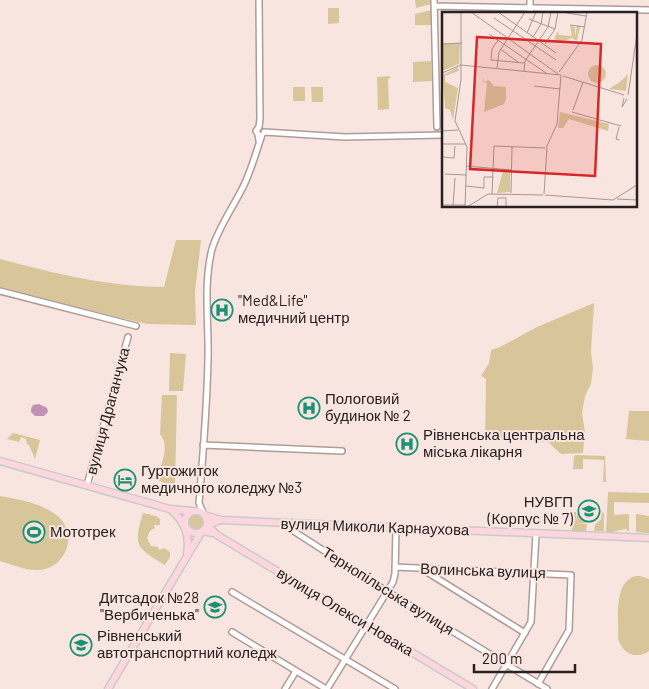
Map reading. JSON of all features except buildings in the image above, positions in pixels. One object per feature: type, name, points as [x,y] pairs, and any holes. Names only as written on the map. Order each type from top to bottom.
[{"type":"main road","points":[[0,461],[170,509],[200,512],[204,515],[206,525],[108,689]]},
{"type":"main road","points":[[170,509],[179,516],[185,526],[188,538],[187,556]]},
{"type":"main road","points":[[185,526],[186,516],[192,512]]},
{"type":"main road","name":"вулиця Миколи Карнаухова","points":[[204,515],[221,520],[649,538]]},
{"type":"main road","name":"вулиця Миколи Карнаухова","points":[[206,525],[221,520]]},
{"type":"main road","name":"вулиця Олекси Новака","points":[[206,525],[217,535],[473,689]]},
{"type":"main road","points":[[185,526],[192,532],[202,531]]},
{"type":"main road","name":"вулиця Олекси Новака","points":[[202,531],[217,535]]},
{"type":"street","points":[[204,515],[199,504],[208,358],[207,300],[210,262],[213,248],[224,222],[244,185],[256,156],[262,131],[260,119],[259,0]]},
{"type":"street","points":[[530,0],[530,11]]},
{"type":"street","points":[[437,127],[434,3],[530,11],[649,10]]},
{"type":"street","points":[[262,131],[346,137],[442,135]]},
{"type":"street","points":[[0,291],[136,326]]},
{"type":"street","name":"вулиця Драганчука","points":[[87,485],[128,337]]},
{"type":"street","points":[[203,445],[342,451]]},
{"type":"street","points":[[192,512],[199,504]]},
{"type":"street","name":"Тернопільська вулиця","points":[[281,523],[388,592],[547,689]]},
{"type":"street","points":[[232,632],[326,689],[367,626],[395,578],[396,528]]},
{"type":"street","points":[[492,689],[525,633],[532,617],[536,534]]},
{"type":"street","name":"Волинська вулиця","points":[[396,567],[571,575],[568,630],[538,684]]},
{"type":"street","points":[[421,568],[525,633]]},
{"type":"street","points":[[442,582],[443,569]]},
{"type":"street","points":[[232,592],[346,658],[395,689]]},
{"type":"street","points":[[284,689],[296,671]]},
{"type":"shaded area","points":[[415,0],[431,0],[431,4],[416,8]]},
{"type":"shaded area","points":[[328,8],[339,8],[339,23],[328,24]]},
{"type":"shaded area","points":[[431,10],[431,25],[415,25],[415,14]]},
{"type":"shaded area","points":[[431,61],[432,81],[413,82],[413,62]]},
{"type":"shaded area","points":[[389,76],[391,78],[388,79],[389,109],[378,110],[377,77]]},
{"type":"shaded area","points":[[293,87],[305,87],[305,101],[293,101]]},
{"type":"shaded area","points":[[311,87],[323,87],[323,102],[312,102]]},
{"type":"shaded area","points":[[176,240],[201,240],[195,292],[196,325],[147,324],[0,289],[0,259],[102,282],[164,287]]},
{"type":"shaded area","points":[[594,303],[591,352],[593,368],[591,384],[585,396],[582,413],[585,432],[583,453],[561,454],[548,442],[485,440],[486,379],[481,376],[489,363],[491,350],[537,327]]},
{"type":"shaded area","points":[[170,353],[186,354],[183,391],[169,391]]},
{"type":"shaded area","points":[[162,395],[177,395],[175,486],[156,480],[165,451],[165,445],[160,434]]},
{"type":"shaded area","points":[[39,404],[47,408],[48,412],[44,416],[35,416],[31,412],[33,405]]},
{"type":"shaded area","points":[[629,411],[649,411],[649,441],[626,439]]},
{"type":"shaded area","points":[[13,433],[40,440],[35,459],[26,439],[21,437],[19,442],[7,439]]},
{"type":"shaded area","points":[[574,456],[605,456],[606,482],[603,482],[604,460],[583,459],[583,469],[573,469]]},
{"type":"shaded area","points":[[608,492],[649,493],[649,503],[614,502],[614,515],[629,514],[629,531],[627,529],[606,532]]},
{"type":"shaded area","name":"Мототрек","points":[[0,496],[36,504],[49,510],[63,521],[67,530],[67,548],[63,556],[56,563],[48,568],[33,570],[0,561]]},
{"type":"shaded area","points":[[602,511],[604,514],[604,531],[594,531],[595,525],[601,519]]},
{"type":"shaded area","points":[[572,512],[576,512],[576,522],[577,513],[581,513],[582,519],[586,523],[575,523],[587,524],[586,531],[572,531]]},
{"type":"shaded area","points":[[143,513],[160,519],[160,525],[154,525],[155,528],[150,531],[147,538],[151,546],[158,547],[159,550],[164,548],[170,552],[170,557],[165,565],[148,554],[139,545],[138,533]]},
{"type":"shaded area","points":[[196,513],[202,516],[205,522],[202,528],[196,531],[190,528],[187,522],[190,516]]},
{"type":"shaded area","points":[[636,514],[649,516],[649,533],[636,532]]},
{"type":"shaded area","points":[[636,576],[649,579],[649,651],[639,655],[627,652],[618,639],[620,593],[629,579]]},
{"type":"place","name":"\"Med&Life\" медичний центр","points":[[222,310]]},
{"type":"place","name":"Пологовий будинок № 2","points":[[309,408]]},
{"type":"place","name":"Рівненська центральна міська лікарня","points":[[407,444]]},
{"type":"place","name":"Гуртожиток медичного коледжу №3","points":[[125,480]]},
{"type":"place","name":"НУВГП (Корпус № 7)","points":[[589,511]]},
{"type":"place","name":"Мототрек","points":[[34,532]]},
{"type":"place","name":"Дитсадок №28 \"Вербиченька\"","points":[[215,607]]},
{"type":"place","name":"Рівненський автотранспортний коледж","points":[[81,645]]}]
